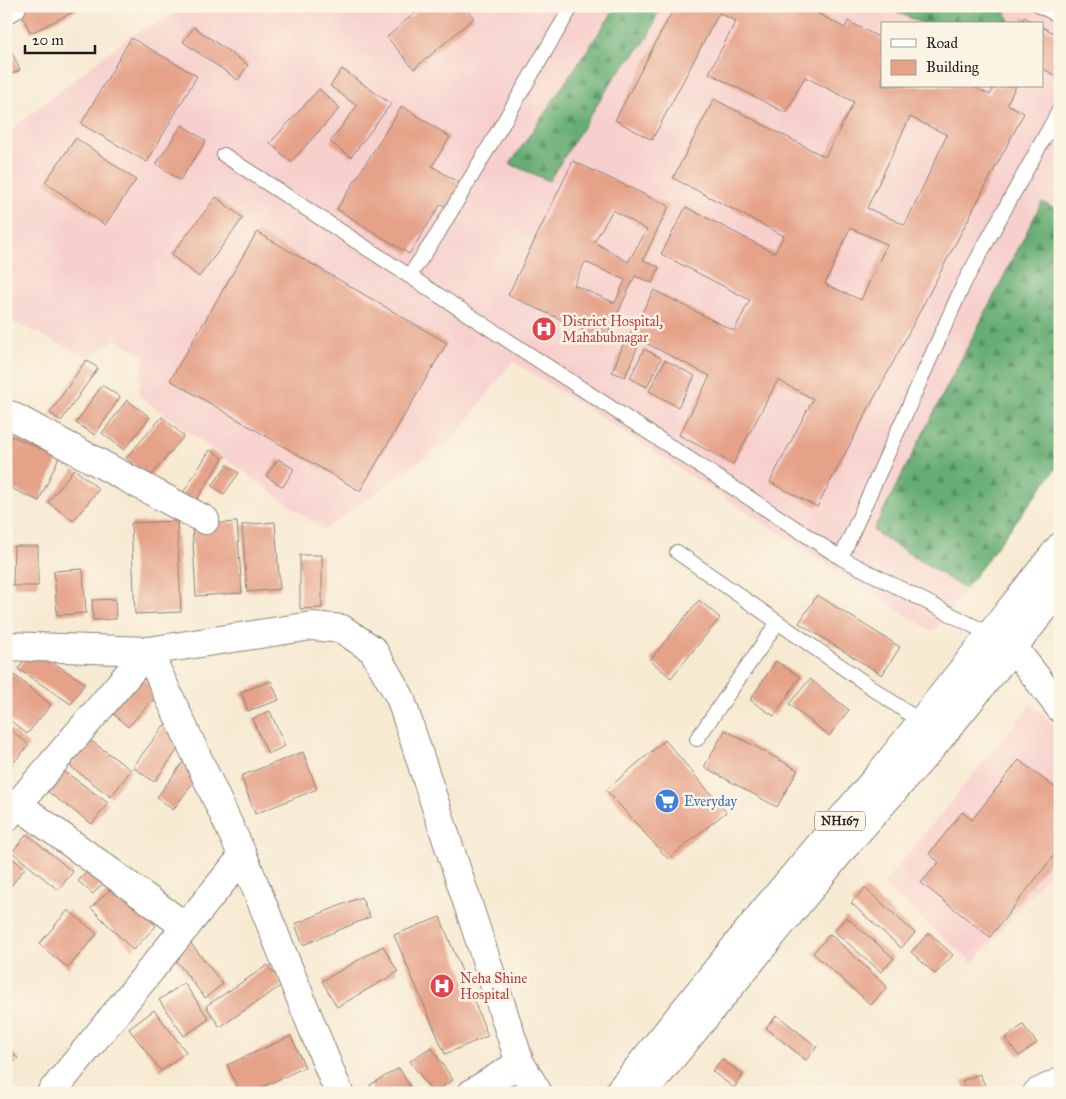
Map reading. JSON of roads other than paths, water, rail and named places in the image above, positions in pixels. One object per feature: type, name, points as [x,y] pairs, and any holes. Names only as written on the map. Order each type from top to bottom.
[{"type":"main road","points":[[6,9],[12,6]]},
{"type":"main road","points":[[8,416],[205,520]]},
{"type":"main road","name":"NH167","points":[[618,1093],[764,910],[860,814],[938,740],[1060,547]]},
{"type":"main road","name":"NH167","points":[[643,1093],[860,814],[922,722],[1002,641],[1060,588]]},
{"type":"main road","points":[[6,646],[148,651],[312,626],[342,629],[373,650],[400,697],[520,1064],[538,1093]]},
{"type":"main road","points":[[1002,641],[1060,708]]},
{"type":"main road","points":[[148,651],[12,811],[186,927]]},
{"type":"main road","points":[[148,651],[243,856],[339,1093]]},
{"type":"main road","points":[[53,1092],[243,856]]},
{"type":"main road","points":[[472,1093],[520,1064]]},
{"type":"main road","points":[[1037,1093],[1060,1082]]},
{"type":"lane","points":[[410,275],[442,227],[572,6]]},
{"type":"lane","points":[[1040,6],[1060,16]]},
{"type":"lane","points":[[840,558],[964,283],[1060,109]]},
{"type":"lane","points":[[224,155],[840,558],[1002,641]]},
{"type":"lane","points":[[677,552],[922,722]]},
{"type":"lane","points":[[697,739],[778,622]]},
{"type":"place","name":"District Hospital, Mahabubnagar","points":[[544,329]]},
{"type":"place","name":"Everyday","points":[[667,801]]},
{"type":"place","name":"Neha Shine Hospital","points":[[442,986]]}]
